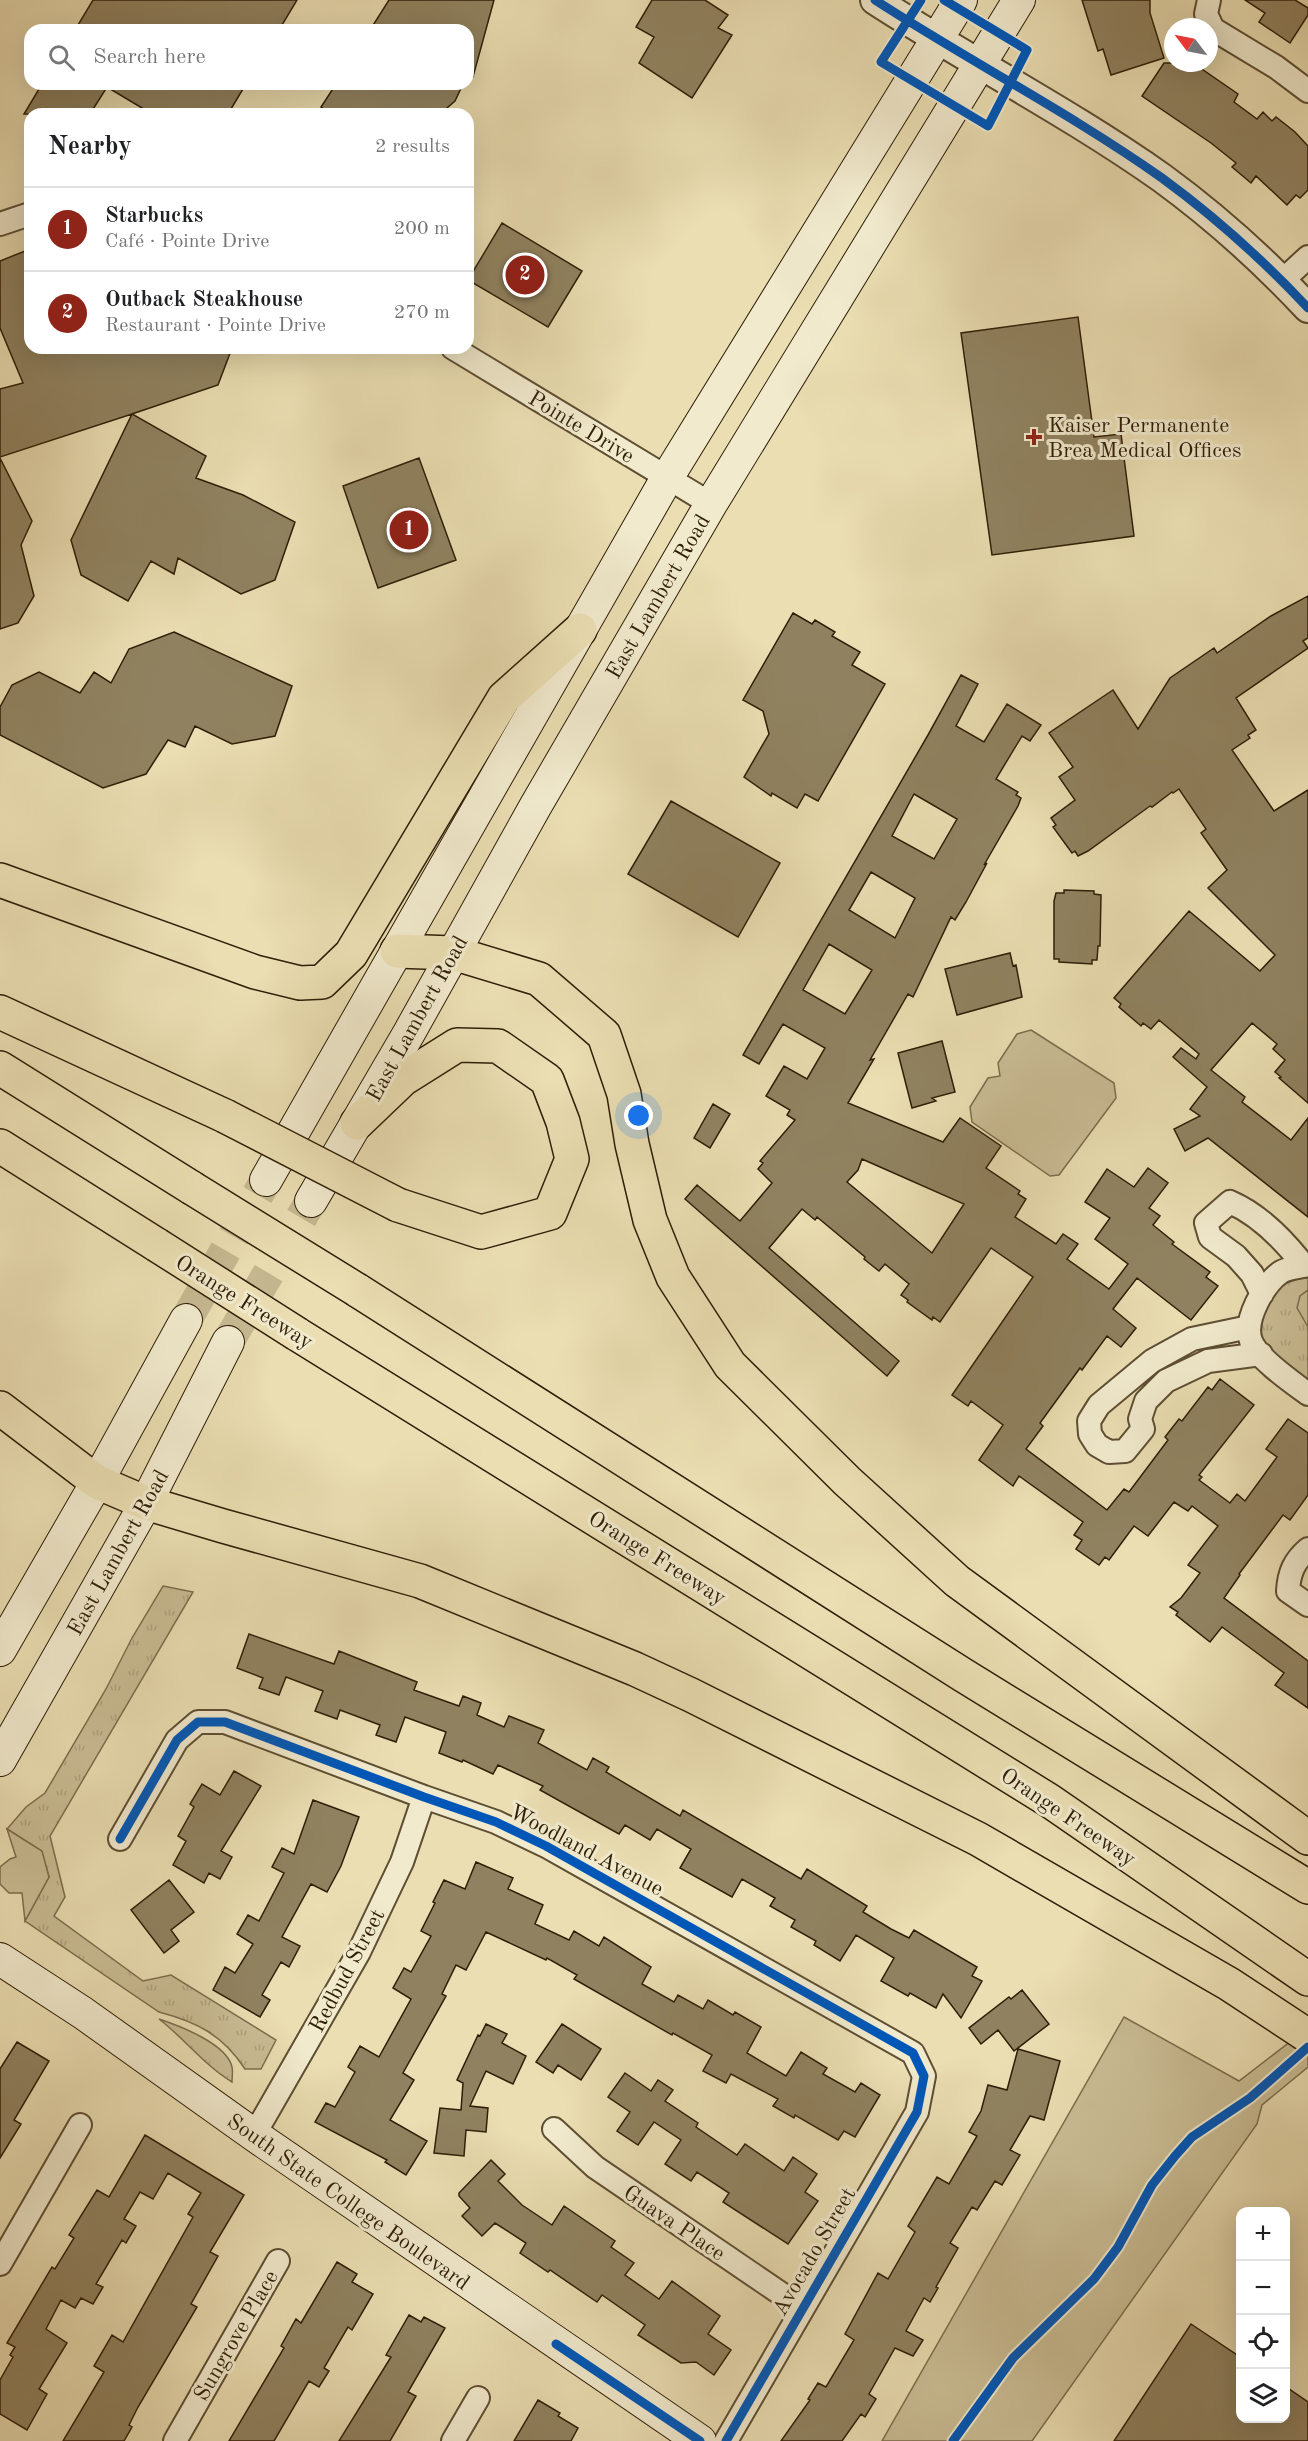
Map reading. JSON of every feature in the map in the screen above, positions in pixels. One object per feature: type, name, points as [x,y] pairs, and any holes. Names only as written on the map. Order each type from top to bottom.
[{"type":"highway","points":[[0,880],[255,972],[300,983],[322,982],[351,954],[504,698],[580,630]]},
{"type":"highway","points":[[397,951],[453,953],[539,979],[604,1035],[624,1094],[632,1144],[650,1220],[673,1277],[730,1365],[847,1481],[957,1581],[1308,1838]]},
{"type":"highway","points":[[0,1012],[225,1116],[398,1205],[481,1232],[550,1213],[572,1159],[563,1122],[547,1080],[498,1046],[458,1045],[403,1079],[357,1123]]},
{"type":"highway","points":[[0,1068],[357,1290],[963,1675],[1308,1887]]},
{"type":"highway","name":"Orange Freeway","points":[[0,1146],[297,1334],[1050,1801],[1297,1972]]},
{"type":"highway","points":[[0,1408],[97,1482],[146,1503],[420,1581],[635,1669],[731,1714],[978,1839],[1229,1984],[1308,2036]]},
{"type":"main road","points":[[266,1180],[667,478],[961,0]]},
{"type":"main road","name":"East Lambert Road","points":[[311,1201],[409,1034],[453,953],[711,504],[1019,0]]},
{"type":"main road","points":[[0,1650],[97,1482],[186,1320]]},
{"type":"main road","name":"East Lambert Road","points":[[0,1760],[146,1503],[228,1342]]},
{"type":"main road","name":"South State College Boulevard","points":[[0,1959],[83,2013],[254,2135],[700,2441]]},
{"type":"street","points":[[875,0],[1162,179],[1201,209],[1282,280],[1308,308]]},
{"type":"street","points":[[1208,7],[1213,29],[1276,67],[1308,91]]},
{"type":"street","points":[[0,224],[24,216]]},
{"type":"street","points":[[1282,280],[1308,256]]},
{"type":"street","name":"Pointe Drive","points":[[463,354],[711,504]]},
{"type":"street","points":[[1262,1294],[1252,1274],[1236,1256],[1210,1237],[1206,1222],[1230,1202],[1249,1210],[1306,1265],[1282,1272],[1262,1294],[1254,1308],[1249,1327],[1251,1342],[1261,1354],[1280,1374],[1308,1394]]},
{"type":"street","points":[[1109,1399],[1126,1406],[1140,1419],[1143,1429],[1125,1451],[1109,1452],[1097,1445],[1090,1434],[1089,1421],[1099,1405],[1152,1361],[1192,1339],[1249,1327]]},
{"type":"street","points":[[1140,1419],[1146,1401],[1166,1381],[1208,1361],[1261,1354]]},
{"type":"street","points":[[1308,1549],[1297,1560],[1289,1576],[1288,1591],[1308,1605]]},
{"type":"street","name":"Woodland Avenue","points":[[120,1839],[177,1740],[198,1722],[225,1722],[496,1822],[546,1846],[913,2053],[924,2076]]},
{"type":"street","name":"Redbud Street","points":[[254,2135],[359,1953],[402,1862],[424,1797]]},
{"type":"street","name":"Avocado Street","points":[[726,2441],[917,2112],[924,2076]]},
{"type":"street","points":[[0,2264],[80,2126]]},
{"type":"street","name":"Guava Place","points":[[554,2129],[596,2167],[802,2308]]},
{"type":"street","name":"Sungrove Place","points":[[175,2441],[278,2261]]},
{"type":"street","points":[[453,2441],[478,2398]]},
{"type":"green space","points":[[1031,1030],[1114,1083],[1116,1098],[1059,1175],[1050,1176],[972,1122],[970,1107],[988,1078],[1000,1076],[998,1063],[1017,1034]]},
{"type":"green space","points":[[1308,1275],[1308,1383],[1273,1355],[1261,1335],[1264,1305],[1279,1286]]},
{"type":"green space","points":[[1308,1290],[1308,1327],[1297,1308],[1300,1296]]},
{"type":"green space","points":[[163,1586],[193,1592],[50,1836],[65,1897],[54,1916],[143,1981],[171,1975],[276,2040],[261,2069],[245,2069],[228,2047],[208,2032],[185,2020],[159,2012],[25,1921],[49,1877],[41,1851],[7,1829],[26,1807],[45,1793]]},
{"type":"green space","points":[[7,1829],[42,1851],[49,1877],[25,1921],[22,1893],[9,1893],[0,1884],[0,1867],[16,1857]]},
{"type":"green space","points":[[1124,2017],[1239,2081],[1308,2028],[1308,2067],[1262,2105],[1257,2124],[1032,2441],[882,2441]]},
{"type":"green space","points":[[159,2019],[202,2037],[221,2051],[232,2067],[232,2082],[212,2068]]},
{"type":"building","points":[[93,0],[297,0],[283,24],[79,24]]},
{"type":"building","points":[[389,0],[494,0],[474,73],[474,24],[374,24]]},
{"type":"building","points":[[652,0],[705,0],[728,15],[718,28],[732,35],[692,98],[639,63],[654,37],[636,27]]},
{"type":"building","points":[[1082,0],[1150,0],[1150,13],[1164,58],[1111,75],[1103,49],[1098,51]]},
{"type":"building","points":[[1245,0],[1295,0],[1308,8],[1308,15],[1290,43],[1259,22],[1265,13]]},
{"type":"building","points":[[1164,63],[1164,72],[1206,72],[1238,94],[1234,102],[1257,119],[1263,112],[1272,121],[1276,117],[1308,146],[1308,190],[1300,198],[1296,195],[1287,205],[1256,176],[1251,183],[1232,167],[1236,163],[1211,143],[1142,96]]},
{"type":"building","points":[[38,90],[105,90],[94,108],[28,108]]},
{"type":"building","points":[[112,90],[242,90],[232,108],[142,108]]},
{"type":"building","points":[[332,90],[460,90],[455,101],[447,108],[321,107]]},
{"type":"building","points":[[502,223],[582,271],[548,327],[474,284],[474,270]]},
{"type":"building","points":[[24,251],[24,354],[230,354],[218,385],[0,457],[0,389],[23,383],[0,328],[0,261]]},
{"type":"building","name":"Kaiser Permanente Brea Medical Offices","points":[[1078,317],[1094,437],[1121,434],[1134,536],[992,555],[961,333]]},
{"type":"building","points":[[132,414],[206,456],[196,478],[243,495],[295,522],[275,580],[241,594],[178,558],[174,574],[151,561],[128,601],[81,575],[71,540]]},
{"type":"building","points":[[0,458],[32,521],[21,545],[34,596],[18,623],[0,629]]},
{"type":"building","points":[[419,458],[456,560],[378,588],[343,486]]},
{"type":"building","points":[[1308,596],[1308,638],[1303,641],[1308,648],[1236,698],[1256,730],[1248,735],[1250,738],[1232,750],[1274,811],[1308,790],[1308,1103],[1279,1078],[1281,1077],[1275,1072],[1285,1060],[1273,1049],[1277,1044],[1252,1023],[1211,1070],[1245,1097],[1242,1102],[1291,1140],[1308,1118],[1308,1217],[1208,1138],[1185,1151],[1174,1129],[1200,1116],[1190,1109],[1207,1087],[1173,1057],[1181,1048],[1196,1059],[1199,1054],[1159,1020],[1151,1029],[1143,1023],[1141,1026],[1119,1007],[1121,1004],[1114,998],[1189,911],[1260,971],[1275,955],[1208,888],[1227,870],[1201,833],[1206,829],[1179,789],[1152,807],[1150,806],[1088,851],[1078,856],[1075,851],[1072,853],[1053,827],[1056,825],[1051,818],[1075,800],[1059,777],[1073,767],[1049,733],[1113,690],[1138,729],[1170,678],[1214,648],[1217,653],[1271,616]]},
{"type":"building","points":[[793,613],[812,624],[815,620],[835,632],[832,636],[860,652],[852,665],[885,684],[818,801],[805,794],[797,808],[772,793],[771,796],[744,777],[769,734],[763,711],[743,700]]},
{"type":"building","points":[[174,632],[292,686],[275,736],[232,744],[195,726],[185,747],[168,740],[146,774],[103,788],[0,735],[0,707],[12,685],[39,672],[80,693],[94,672],[111,683],[129,649]]},
{"type":"building","points":[[961,675],[978,684],[956,726],[984,742],[1007,704],[1041,725],[1030,741],[1022,736],[996,779],[1018,792],[1016,795],[1021,798],[1018,806],[966,902],[955,920],[951,917],[913,997],[908,994],[848,1103],[943,1142],[960,1118],[1001,1146],[986,1168],[1020,1191],[1018,1194],[1026,1199],[1015,1217],[1056,1244],[1063,1234],[1078,1244],[1067,1259],[1109,1289],[1128,1264],[1095,1239],[1110,1218],[1085,1202],[1107,1169],[1134,1187],[1148,1168],[1168,1183],[1149,1208],[1160,1216],[1153,1225],[1174,1242],[1172,1244],[1210,1272],[1206,1277],[1218,1286],[1191,1320],[1137,1278],[1113,1309],[1136,1328],[1121,1347],[1107,1336],[1082,1370],[1080,1368],[1040,1423],[1043,1426],[1026,1449],[1107,1510],[1124,1489],[1129,1492],[1168,1440],[1165,1437],[1179,1419],[1182,1421],[1208,1387],[1212,1390],[1220,1379],[1254,1405],[1199,1475],[1202,1477],[1199,1480],[1230,1503],[1237,1494],[1245,1501],[1277,1457],[1266,1449],[1288,1419],[1308,1433],[1308,1495],[1290,1520],[1283,1515],[1224,1598],[1308,1661],[1308,1708],[1275,1685],[1284,1673],[1222,1627],[1210,1642],[1176,1615],[1178,1612],[1170,1607],[1181,1598],[1200,1573],[1188,1565],[1218,1526],[1192,1506],[1188,1511],[1174,1502],[1148,1536],[1134,1526],[1109,1560],[1105,1557],[1099,1565],[1076,1549],[1082,1540],[1074,1535],[1083,1522],[1019,1476],[1013,1486],[979,1460],[1003,1425],[971,1401],[968,1406],[952,1395],[1033,1277],[991,1248],[940,1322],[933,1317],[932,1320],[901,1295],[909,1284],[885,1264],[879,1271],[817,1217],[815,1220],[802,1209],[769,1248],[899,1361],[887,1376],[685,1199],[697,1185],[740,1221],[772,1183],[758,1169],[763,1163],[760,1161],[795,1120],[787,1115],[790,1110],[766,1096],[784,1066],[807,1079],[825,1048],[783,1024],[759,1064],[743,1055]],"holes":[[[914,794],[957,819],[934,859],[892,836]],[[871,872],[915,898],[895,938],[849,910]],[[829,944],[872,970],[845,1014],[803,990]],[[862,1159],[964,1204],[932,1253],[847,1182],[858,1170]]]},
{"type":"building","points":[[671,801],[780,863],[738,937],[628,874]]},
{"type":"building","points":[[1064,890],[1094,891],[1094,894],[1101,895],[1100,946],[1098,946],[1097,960],[1092,960],[1092,964],[1059,962],[1059,959],[1054,959],[1054,901],[1056,893],[1064,893]]},
{"type":"building","points":[[1010,953],[1013,966],[1016,965],[1022,997],[957,1015],[945,969]]},
{"type":"building","points":[[942,1041],[955,1092],[932,1098],[936,1101],[912,1108],[898,1053]]},
{"type":"building","points":[[713,1104],[730,1114],[710,1148],[694,1138]]},
{"type":"building","points":[[249,1634],[334,1664],[339,1651],[417,1682],[414,1690],[459,1706],[463,1696],[481,1703],[477,1715],[504,1727],[509,1716],[544,1730],[538,1743],[587,1770],[593,1758],[609,1767],[606,1772],[680,1816],[683,1810],[801,1879],[807,1869],[867,1906],[863,1912],[891,1929],[909,1938],[914,1930],[977,1967],[972,1976],[982,1981],[961,2018],[943,1994],[936,2008],[910,1993],[908,1996],[881,1981],[894,1958],[856,1935],[840,1961],[814,1945],[816,1941],[791,1927],[795,1920],[770,1906],[775,1898],[742,1879],[732,1897],[680,1868],[691,1849],[657,1829],[650,1840],[625,1825],[619,1834],[540,1790],[543,1786],[498,1765],[493,1774],[463,1760],[462,1762],[439,1753],[446,1732],[405,1717],[396,1742],[376,1735],[380,1725],[340,1710],[337,1719],[315,1711],[323,1691],[286,1677],[279,1695],[259,1688],[263,1678],[237,1668]]},
{"type":"building","points":[[234,1771],[261,1786],[221,1851],[232,1857],[220,1879],[209,1873],[204,1883],[173,1865],[186,1841],[178,1836],[194,1807],[190,1804],[202,1784],[220,1795]]},
{"type":"building","points":[[313,1800],[359,1817],[341,1866],[327,1892],[311,1884],[282,1937],[300,1946],[289,1967],[281,1962],[262,1995],[270,2000],[260,2017],[213,1990],[225,1967],[235,1973],[253,1944],[237,1934],[248,1915],[259,1921],[284,1873],[272,1867],[282,1848],[294,1854]]},
{"type":"building","points":[[476,1862],[513,1878],[508,1889],[543,1905],[535,1924],[569,1940],[574,1931],[599,1946],[604,1937],[651,1967],[642,1984],[674,2002],[678,1995],[703,2009],[708,2000],[733,2015],[735,2012],[761,2027],[747,2053],[786,2076],[801,2052],[827,2068],[823,2074],[855,2092],[861,2083],[880,2095],[855,2137],[844,2131],[838,2140],[795,2115],[794,2118],[773,2106],[778,2099],[731,2074],[726,2083],[703,2071],[712,2055],[574,1979],[577,1975],[547,1958],[546,1960],[486,1932],[466,1970],[456,1965],[442,1994],[446,1996],[403,2073],[414,2080],[390,2120],[427,2141],[406,2175],[385,2162],[387,2160],[315,2122],[326,2103],[335,2107],[355,2072],[348,2067],[360,2046],[379,2057],[411,1999],[393,1988],[404,1968],[411,1972],[431,1936],[421,1931],[435,1903],[433,1902],[444,1880],[465,1889]]},
{"type":"building","points":[[169,1880],[194,1912],[171,1930],[179,1941],[164,1953],[131,1910]]},
{"type":"building","points":[[1022,1990],[1049,2024],[1014,2051],[998,2030],[981,2044],[969,2028],[1009,1997],[1011,1999]]},
{"type":"building","points":[[486,2024],[507,2034],[502,2043],[526,2056],[513,2084],[486,2071],[470,2106],[488,2108],[486,2132],[466,2130],[464,2156],[434,2153],[440,2108],[461,2110],[463,2083],[457,2080],[478,2035],[480,2036]]},
{"type":"building","points":[[562,2024],[601,2049],[581,2080],[558,2065],[553,2073],[536,2062]]},
{"type":"building","points":[[17,2042],[49,2061],[14,2120],[21,2124],[0,2158],[0,2069]]},
{"type":"building","points":[[1018,2049],[1060,2061],[1044,2120],[1030,2116],[1010,2150],[1020,2155],[1002,2185],[995,2181],[977,2210],[972,2207],[950,2243],[958,2248],[936,2287],[938,2288],[930,2302],[924,2298],[906,2331],[923,2340],[913,2356],[895,2348],[869,2394],[876,2399],[865,2417],[861,2414],[842,2441],[781,2441],[810,2400],[808,2399],[818,2383],[826,2387],[854,2340],[845,2334],[878,2273],[888,2279],[915,2232],[908,2226],[937,2177],[949,2184],[977,2136],[969,2132],[981,2111],[988,2085],[1007,2090]]},
{"type":"building","points":[[625,2073],[651,2091],[658,2080],[673,2090],[665,2101],[698,2123],[696,2127],[737,2155],[745,2144],[784,2171],[793,2157],[817,2174],[805,2192],[818,2201],[788,2244],[723,2202],[729,2193],[697,2172],[691,2181],[665,2164],[681,2140],[654,2122],[638,2145],[617,2131],[630,2112],[608,2097]]},
{"type":"building","points":[[145,2135],[244,2195],[210,2252],[218,2256],[191,2304],[197,2307],[138,2407],[129,2425],[132,2427],[124,2441],[63,2441],[104,2372],[94,2366],[112,2335],[123,2342],[193,2217],[188,2214],[201,2193],[168,2173],[153,2199],[140,2192],[124,2219],[136,2226],[126,2243],[122,2240],[96,2284],[103,2287],[93,2304],[81,2298],[75,2308],[61,2300],[46,2329],[67,2343],[39,2389],[47,2394],[27,2430],[0,2414],[0,2380],[13,2357],[10,2355],[15,2347],[7,2343],[52,2267],[55,2269],[74,2238],[69,2235],[97,2190],[109,2197]]},
{"type":"building","points":[[491,2160],[505,2174],[498,2181],[522,2205],[552,2225],[564,2206],[615,2241],[611,2247],[634,2263],[625,2275],[659,2299],[672,2281],[720,2316],[708,2334],[731,2350],[714,2375],[696,2362],[681,2363],[638,2335],[645,2325],[602,2295],[597,2302],[520,2253],[526,2243],[495,2223],[482,2236],[462,2216],[470,2208],[459,2193]]},
{"type":"building","points":[[337,2262],[357,2274],[352,2282],[373,2294],[352,2330],[348,2327],[324,2368],[329,2371],[319,2387],[309,2381],[274,2441],[229,2441],[284,2348],[281,2346],[296,2319],[301,2323]]},
{"type":"building","points":[[409,2315],[421,2322],[424,2317],[445,2328],[408,2392],[416,2396],[390,2441],[339,2441],[391,2357],[386,2355]]},
{"type":"building","points":[[1191,2324],[1236,2354],[1236,2423],[1290,2423],[1290,2390],[1308,2402],[1308,2441],[1114,2441]]},
{"type":"building","points":[[538,2400],[560,2413],[558,2416],[578,2428],[571,2441],[514,2441]]},
{"type":"tunnel","points":[[186,1320],[266,1180]]},
{"type":"tunnel","points":[[228,1342],[311,1201]]},
{"type":"cycle path","points":[[875,0],[1092,131],[1162,178],[1238,240],[1308,308]]},
{"type":"cycle path","points":[[921,0],[881,62],[988,126],[1027,50],[944,0]]},
{"type":"cycle path","points":[[120,1839],[177,1740],[198,1722],[225,1722],[496,1822],[546,1846],[913,2053],[924,2076],[917,2112],[726,2441]]},
{"type":"cycle path","points":[[953,2441],[1013,2358],[1094,2279],[1118,2247],[1152,2185],[1192,2137],[1250,2098],[1308,2047]]},
{"type":"cycle path","points":[[556,2344],[700,2441]]},
{"type":"place","name":"Outback Steakhouse","points":[[525,275]]},
{"type":"place","name":"Kaiser Permanente Brea Medical Offices","points":[[1034,437]]},
{"type":"place","name":"Starbucks","points":[[409,530]]}]
